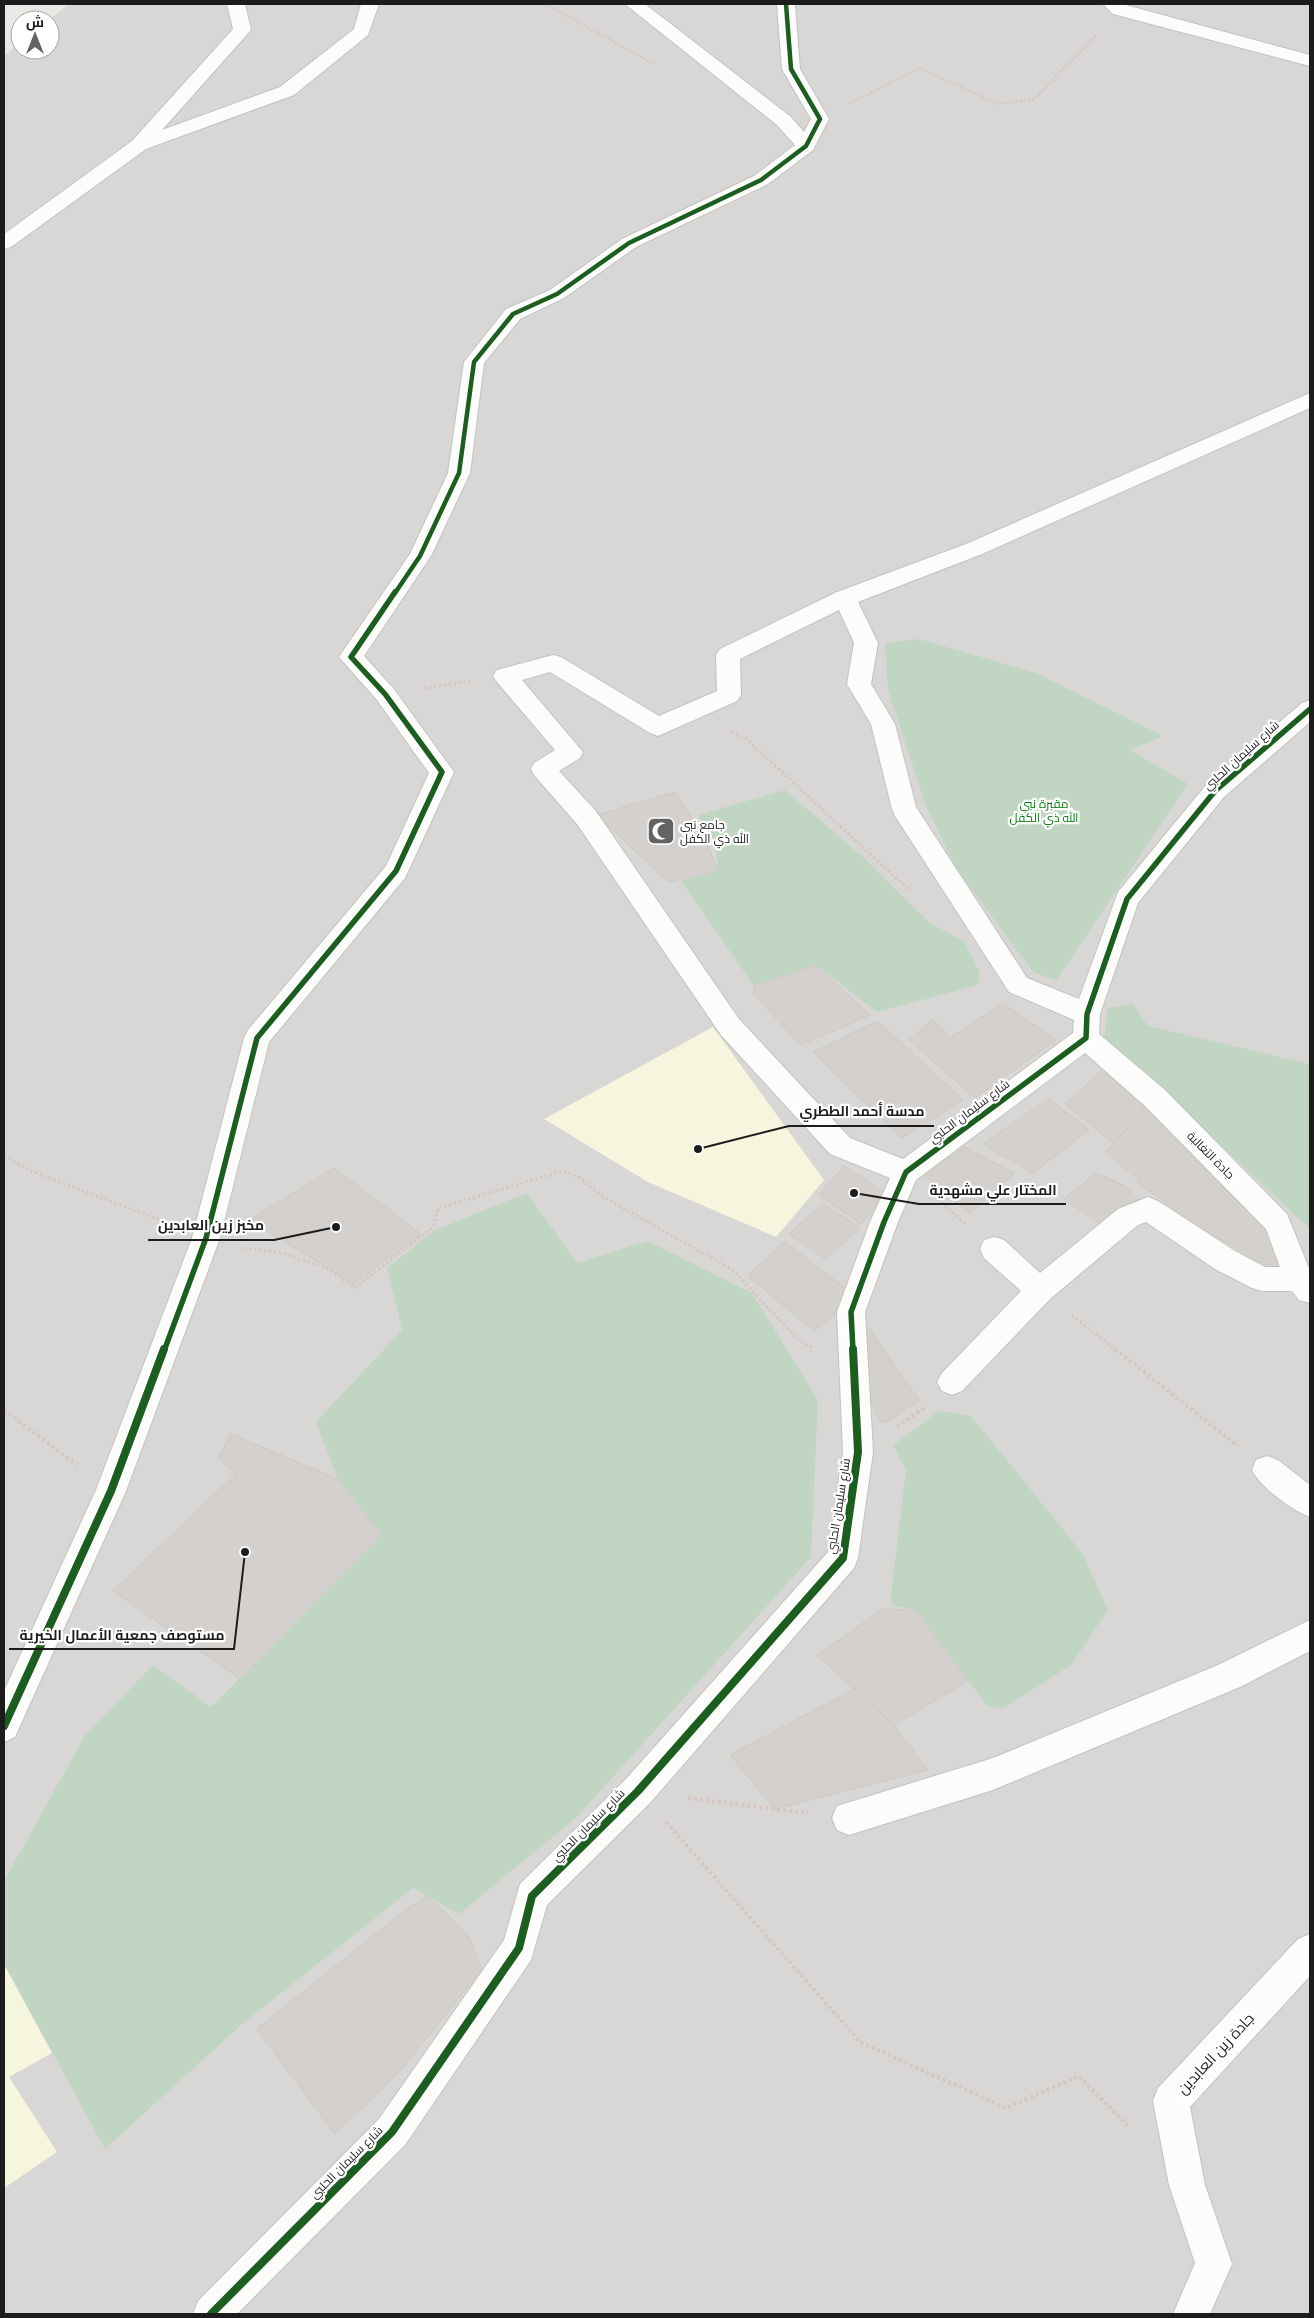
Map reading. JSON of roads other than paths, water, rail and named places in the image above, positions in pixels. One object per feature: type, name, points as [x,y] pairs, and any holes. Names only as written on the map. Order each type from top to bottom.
[{"type":"street","points":[[4,243],[139,145],[242,30],[236,4]]},
{"type":"street","points":[[139,145],[287,91],[362,31],[370,4]]},
{"type":"street","points":[[634,4],[784,121],[806,146]]},
{"type":"street","points":[[4,1726],[111,1491],[206,1238],[257,1038],[396,871],[442,772],[385,694],[350,657],[420,556],[459,473],[474,362],[513,314],[556,294],[630,243],[761,180],[806,146],[820,119],[791,69],[786,4]]},
{"type":"street","points":[[1115,7],[1310,61]]},
{"type":"street","points":[[906,1172],[840,1146],[730,1027],[586,817],[543,769],[571,752],[505,676],[553,663],[658,727],[729,695],[728,656],[845,598],[974,549],[1310,400]]},
{"type":"street","name":"جادة التغالبة","points":[[845,598],[866,643],[859,684],[883,724],[904,809],[1018,985],[1086,1026],[1277,1222],[1304,1286]]},
{"type":"street","name":"شارع سليمان الحلبي","points":[[211,2314],[392,2132],[519,1948],[532,1896],[638,1791],[843,1558],[858,1452],[851,1312],[884,1222],[906,1172],[1086,1026],[1127,899],[1215,791],[1310,709]]},
{"type":"street","points":[[952,1382],[1040,1290],[1128,1218],[1148,1209],[1225,1260],[1262,1279],[1304,1286]]},
{"type":"street","points":[[994,1249],[1040,1290]]},
{"type":"street","points":[[1268,1470],[1310,1503]]},
{"type":"street","points":[[849,1818],[993,1774],[1229,1676],[1310,1635]]},
{"type":"street","name":"جادة زين العابدين","points":[[1191,2314],[1214,2264],[1187,2185],[1171,2101],[1310,1951]]},
{"type":"place","name":"جامع نبي الله ذي الكفل","points":[[661,831]]},
{"type":"place","name":"مدسة أحمد الططري","points":[[698,1149]]},
{"type":"place","name":"المختار علي مشهدية","points":[[854,1193]]},
{"type":"place","name":"مخبز زين العابدين","points":[[336,1227]]},
{"type":"place","name":"مستوصف جمعية الأعمال الخيرية","points":[[245,1552]]},
{"type":"park label","name":"مقبرة نبي الله ذي الكفل","points":[[1044,810]]}]
